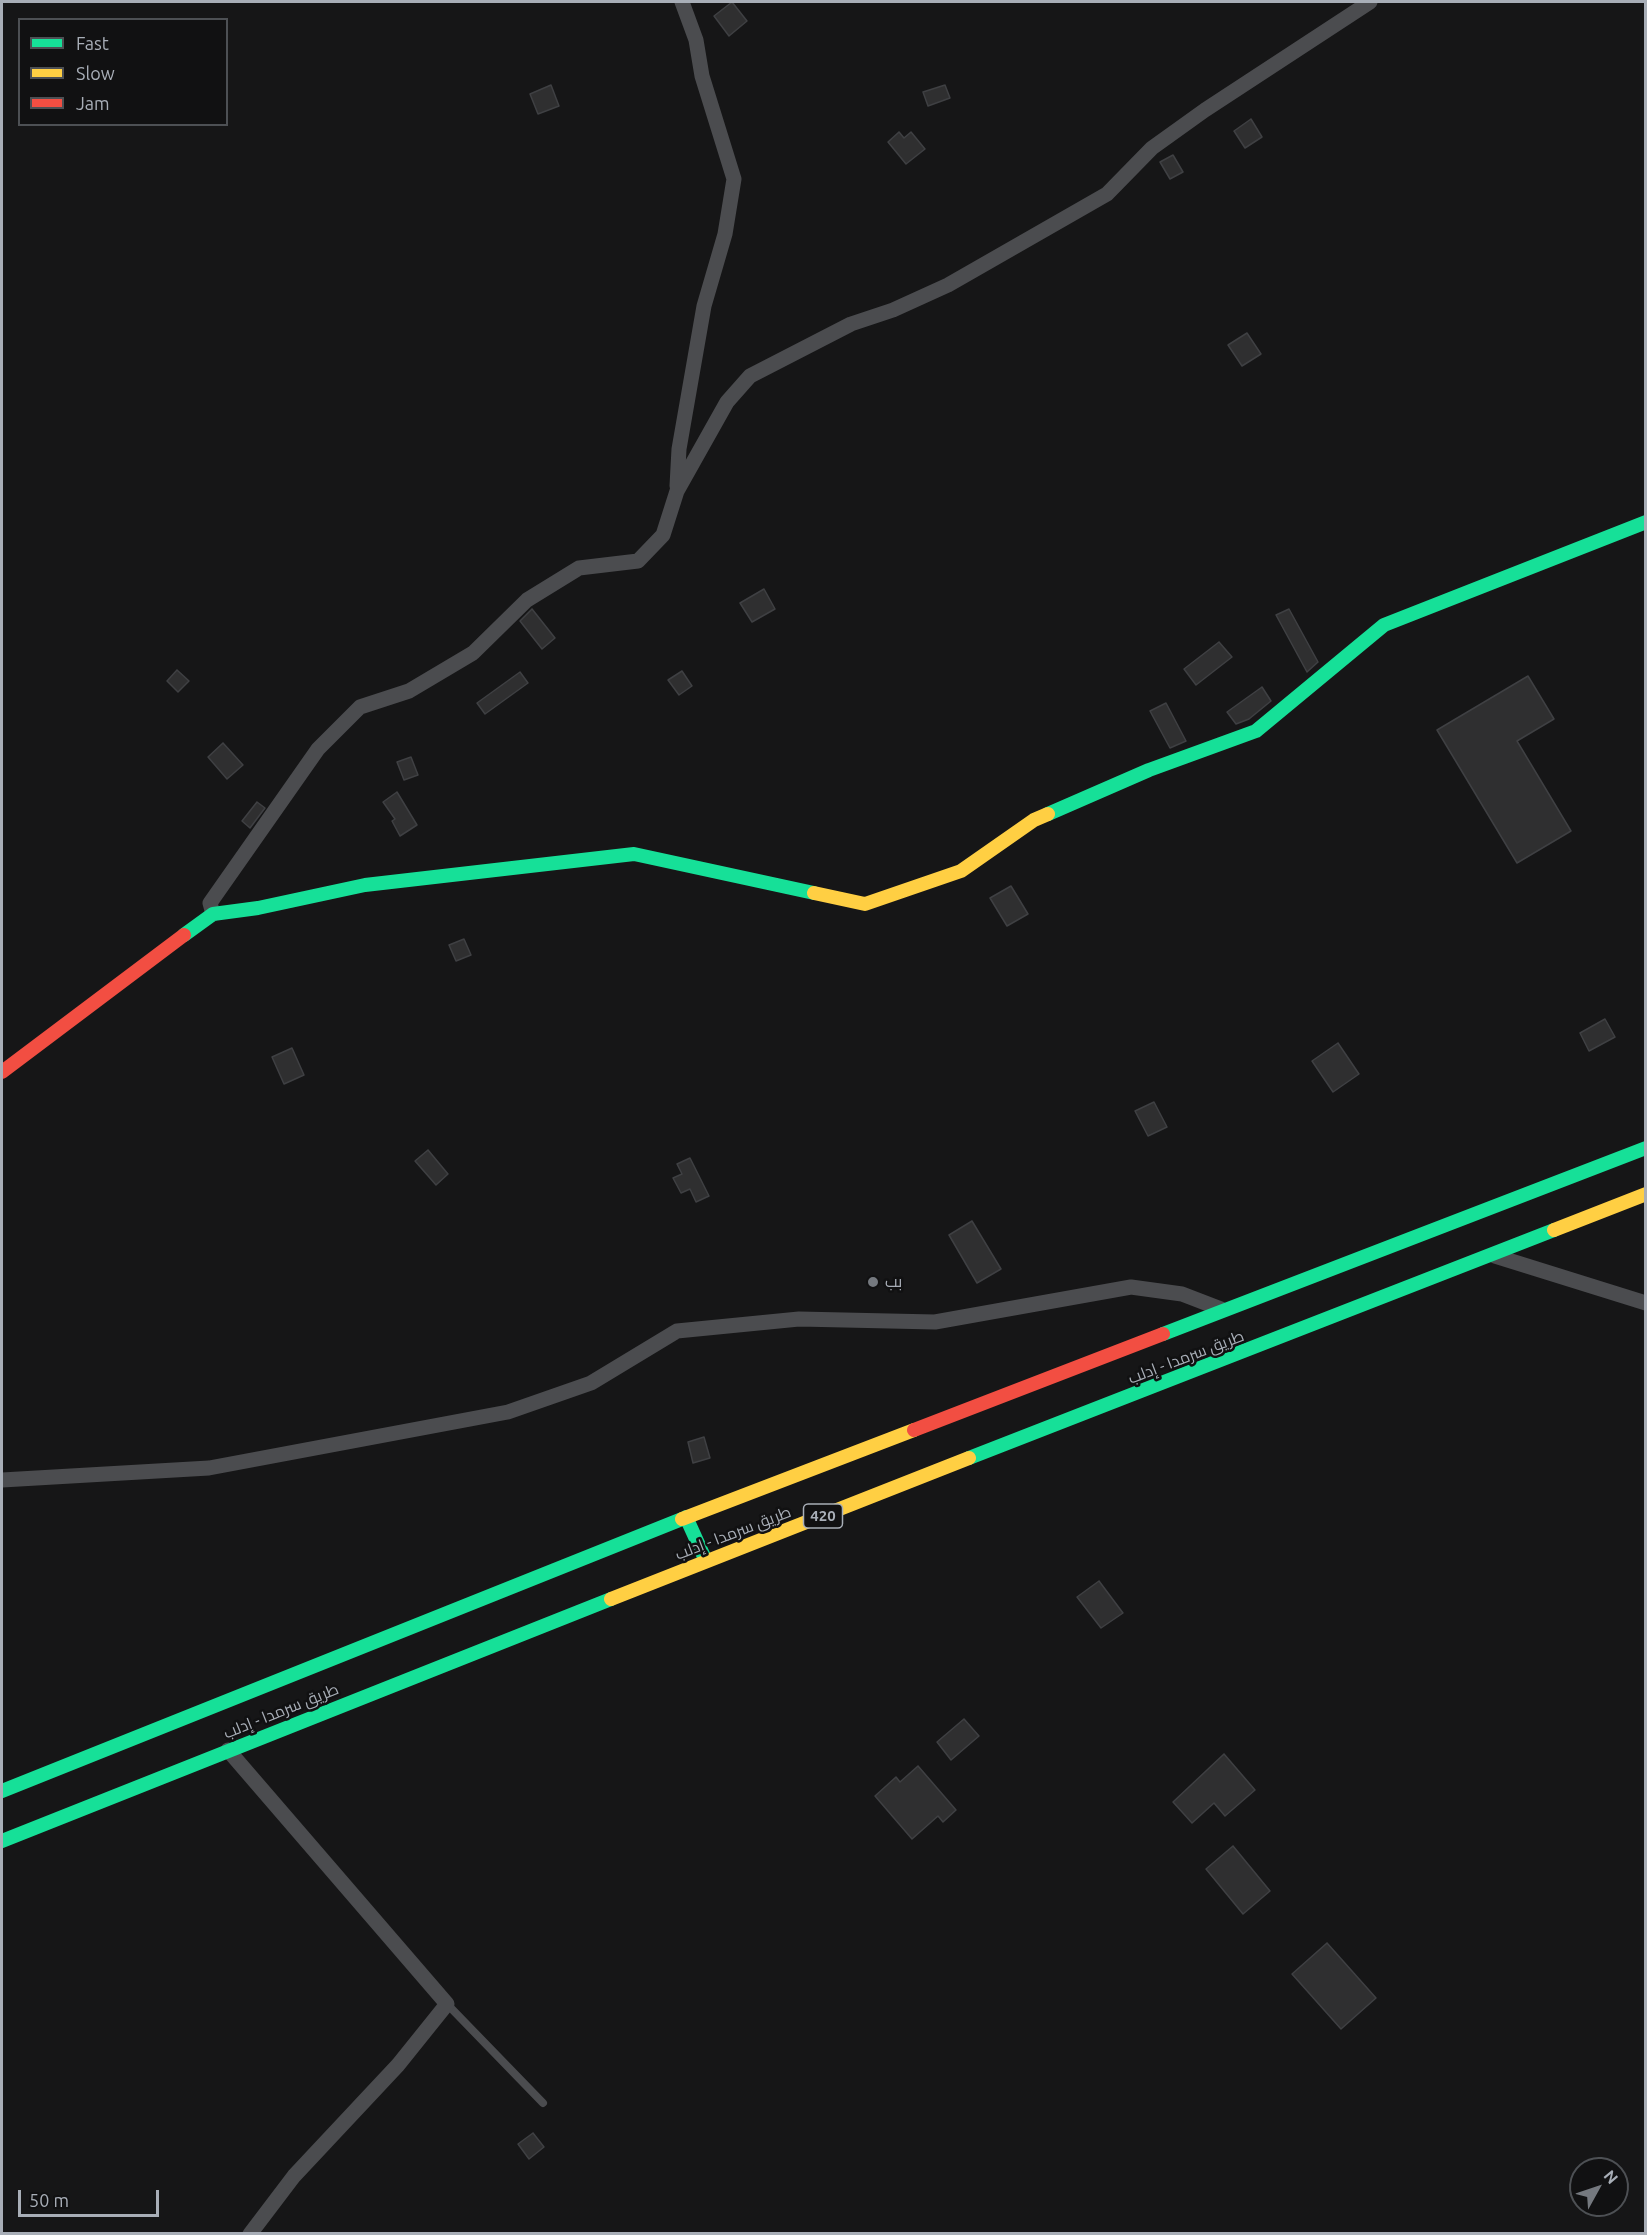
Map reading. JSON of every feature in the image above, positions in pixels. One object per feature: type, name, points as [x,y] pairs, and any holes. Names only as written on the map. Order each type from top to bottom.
[{"type":"main road","points":[[2,1072],[213,914],[258,908],[365,885],[634,854],[865,904],[961,872],[1034,820],[1149,770],[1256,731],[1384,625],[1646,522]]},
{"type":"main road","name":"طريق سرمدا - إدلب","points":[[2,1791],[686,1517],[1646,1148]]},
{"type":"main road","name":"طريق سرمدا - إدلب","points":[[2,1841],[706,1561],[1646,1194]]},
{"type":"main road","points":[[686,1517],[706,1561]]},
{"type":"street","points":[[677,490],[679,449],[704,306],[725,234],[734,179],[702,76],[696,40],[682,2]]},
{"type":"street","points":[[213,914],[210,903],[318,748],[360,707],[409,691],[473,653],[527,600],[579,568],[638,561],[663,535],[677,490],[727,402],[750,376],[851,324],[893,310],[948,285],[1099,199],[1107,194],[1152,148],[1205,110],[1370,2]]},
{"type":"street","points":[[1492,1255],[1646,1304]]},
{"type":"street","points":[[2,1480],[209,1468],[508,1412],[591,1383],[677,1331],[799,1319],[935,1322],[1131,1287],[1182,1294],[1224,1310]]},
{"type":"street","points":[[228,1750],[447,2004],[398,2065],[294,2176],[250,2234]]},
{"type":"lane","points":[[447,2004],[543,2103]]},
{"type":"building","points":[[732,2],[747,21],[729,36],[714,16]]},
{"type":"building","points":[[551,85],[559,106],[538,114],[530,94]]},
{"type":"building","points":[[945,85],[950,98],[928,106],[923,92]]},
{"type":"building","points":[[1251,119],[1262,137],[1245,148],[1234,131]]},
{"type":"building","points":[[899,132],[904,138],[911,132],[925,149],[906,164],[888,142]]},
{"type":"building","points":[[1173,155],[1183,172],[1170,179],[1160,162]]},
{"type":"building","points":[[1247,333],[1261,354],[1242,366],[1228,345]]},
{"type":"building","points":[[764,589],[775,609],[752,622],[740,603]]},
{"type":"building","points":[[532,609],[555,638],[542,649],[520,621]]},
{"type":"building","points":[[1289,609],[1318,662],[1307,672],[1276,615]]},
{"type":"building","points":[[1219,642],[1232,657],[1196,685],[1184,669]]},
{"type":"building","points":[[177,670],[189,681],[178,692],[167,681]]},
{"type":"building","points":[[682,671],[692,686],[679,695],[668,680]]},
{"type":"building","points":[[520,672],[528,683],[485,714],[477,703]]},
{"type":"building","points":[[1528,676],[1554,719],[1517,741],[1571,831],[1517,863],[1437,730]]},
{"type":"building","points":[[1262,687],[1271,701],[1249,719],[1236,724],[1227,712]]},
{"type":"building","points":[[1166,703],[1186,741],[1170,748],[1150,711]]},
{"type":"building","points":[[223,743],[243,765],[227,779],[208,757]]},
{"type":"building","points":[[411,757],[418,775],[404,780],[397,762]]},
{"type":"building","points":[[397,792],[417,825],[400,836],[392,821],[395,819],[383,802]]},
{"type":"building","points":[[257,802],[265,808],[250,828],[242,821]]},
{"type":"building","points":[[1011,886],[1028,914],[1007,926],[990,898]]},
{"type":"building","points":[[464,939],[471,955],[456,961],[449,945]]},
{"type":"building","points":[[1605,1019],[1615,1037],[1589,1051],[1580,1033]]},
{"type":"building","points":[[1338,1043],[1359,1074],[1333,1092],[1312,1061]]},
{"type":"building","points":[[292,1048],[304,1075],[284,1084],[272,1057]]},
{"type":"building","points":[[1154,1102],[1167,1127],[1148,1136],[1135,1111]]},
{"type":"building","points":[[428,1150],[448,1174],[436,1185],[415,1161]]},
{"type":"building","points":[[690,1158],[709,1196],[696,1202],[690,1189],[681,1193],[673,1178],[682,1174],[677,1164]]},
{"type":"building","points":[[972,1221],[1001,1269],[977,1283],[949,1235]]},
{"type":"building","points":[[704,1437],[710,1458],[693,1463],[688,1442]]},
{"type":"building","points":[[1099,1581],[1123,1613],[1101,1628],[1077,1597]]},
{"type":"building","points":[[964,1719],[979,1736],[951,1760],[937,1742]]},
{"type":"building","points":[[1224,1754],[1255,1790],[1225,1816],[1214,1803],[1192,1823],[1173,1802]]},
{"type":"building","points":[[918,1766],[956,1810],[943,1822],[938,1816],[912,1839],[875,1796],[896,1777],[900,1782]]},
{"type":"building","points":[[1233,1846],[1270,1891],[1243,1914],[1206,1869]]},
{"type":"building","points":[[1327,1943],[1376,1998],[1341,2029],[1292,1974]]},
{"type":"building","points":[[533,2133],[544,2147],[529,2159],[518,2144]]},
{"type":"traffic: fast","points":[[1048,814],[1149,770],[1256,731],[1384,625],[1646,522]]},
{"type":"traffic: fast","points":[[184,935],[213,914],[258,908],[365,885],[634,854],[814,893]]},
{"type":"traffic: fast","points":[[1163,1334],[1646,1148]]},
{"type":"traffic: fast","points":[[969,1458],[1554,1230]]},
{"type":"traffic: fast","points":[[686,1517],[706,1561]]},
{"type":"traffic: fast","points":[[2,1791],[682,1519]]},
{"type":"traffic: fast","points":[[2,1841],[611,1599]]},
{"type":"traffic: slow","points":[[814,893],[865,904],[961,871],[1034,820],[1048,814]]},
{"type":"traffic: slow","points":[[1554,1230],[1646,1194]]},
{"type":"traffic: slow","points":[[682,1519],[914,1430]]},
{"type":"traffic: slow","points":[[611,1599],[969,1458]]},
{"type":"traffic: jam","points":[[2,1072],[184,935]]},
{"type":"traffic: jam","points":[[914,1430],[1163,1334]]},
{"type":"place","name":"بب","points":[[873,1282]]}]
